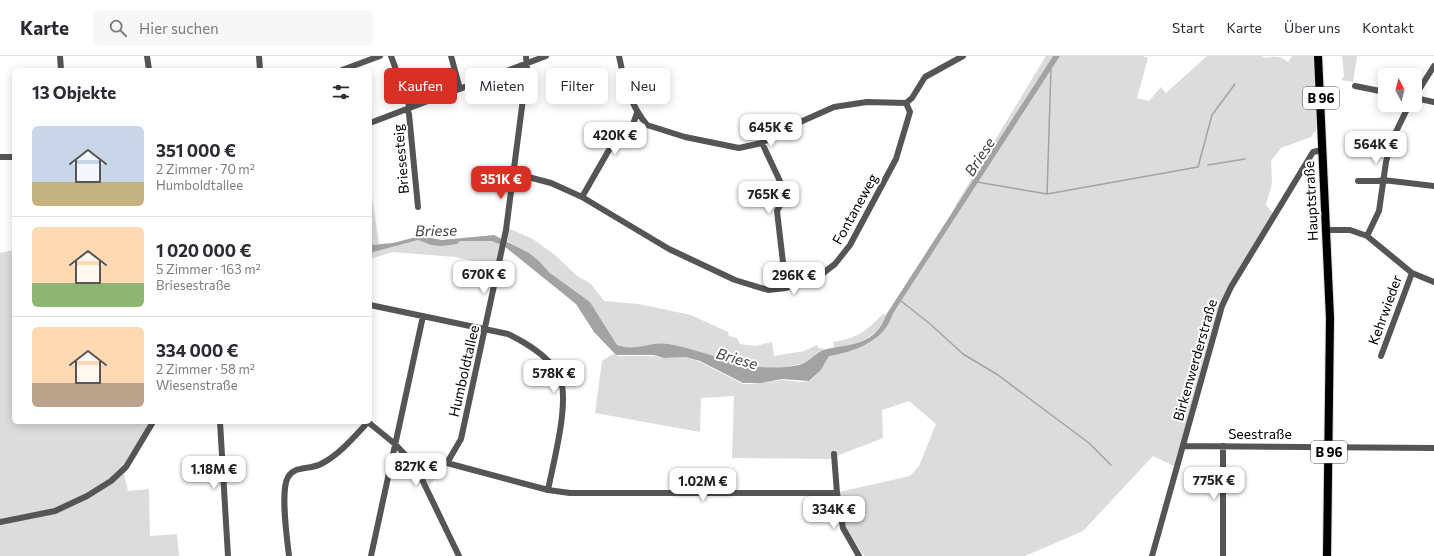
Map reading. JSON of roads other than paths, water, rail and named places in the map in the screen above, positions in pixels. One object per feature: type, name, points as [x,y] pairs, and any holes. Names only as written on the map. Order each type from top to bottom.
[{"type":"main road","name":"Hauptstraße","points":[[1318,56],[1321,82],[1322,150],[1330,346],[1329,446]]},
{"type":"main road","name":"B 96","points":[[1327,556],[1329,446]]},
{"type":"street","points":[[60,56],[61,68]]},
{"type":"street","points":[[147,56],[149,68]]},
{"type":"street","points":[[259,56],[260,68]]},
{"type":"street","points":[[347,68],[380,56]]},
{"type":"street","name":"Briesesteig","points":[[391,56],[409,108],[418,207]]},
{"type":"street","points":[[451,56],[460,89]]},
{"type":"street","points":[[513,173],[527,63],[526,56]]},
{"type":"street","points":[[372,122],[546,56]]},
{"type":"street","points":[[619,56],[622,74],[637,113],[647,124],[684,137],[739,148],[762,143],[789,127],[834,107],[867,102],[906,103],[912,98],[925,77],[962,56]]},
{"type":"street","points":[[1422,86],[1434,66]]},
{"type":"street","points":[[1355,86],[1378,91]]},
{"type":"street","points":[[1422,99],[1434,102]]},
{"type":"street","name":"Fontaneweg","points":[[513,173],[551,183],[582,197],[690,261],[745,284],[768,290],[786,288],[818,277],[835,264],[850,245],[896,159],[910,112],[906,103]]},
{"type":"street","points":[[1367,236],[1379,211],[1383,180],[1391,142],[1406,112]]},
{"type":"street","points":[[632,127],[637,113]]},
{"type":"street","points":[[582,197],[612,143],[632,127],[647,124]]},
{"type":"street","points":[[762,143],[786,194],[777,211],[786,288]]},
{"type":"street","name":"Birkenwerderstraße","points":[[1152,556],[1222,306],[1231,286],[1313,152],[1322,150]]},
{"type":"street","points":[[0,157],[12,157]]},
{"type":"street","name":"Humboldtallee","points":[[447,463],[461,438],[506,230],[513,173]]},
{"type":"street","points":[[1358,181],[1378,182],[1383,180],[1434,186]]},
{"type":"street","points":[[1326,230],[1350,230],[1367,236],[1412,273],[1434,282]]},
{"type":"street","name":"Kehrwieder","points":[[1381,356],[1412,273]]},
{"type":"street","points":[[372,305],[486,328],[508,334],[527,344],[544,358],[558,374],[563,392],[563,411],[548,490]]},
{"type":"street","points":[[371,556],[423,316]]},
{"type":"street","points":[[0,522],[55,511],[87,496],[111,481],[126,467],[152,424]]},
{"type":"street","points":[[220,424],[228,556]]},
{"type":"street","points":[[289,556],[284,490],[288,477],[296,470],[312,467],[332,458],[366,424]]},
{"type":"street","points":[[370,424],[395,444],[415,465],[459,556]]},
{"type":"street","name":"Seestraße","points":[[1182,446],[1434,448]]},
{"type":"street","points":[[1223,446],[1223,556]]},
{"type":"street","points":[[834,454],[837,493],[843,528],[859,556]]},
{"type":"street","points":[[415,465],[447,463],[548,490],[570,493],[837,493]]},
{"type":"waterway","points":[[1047,194],[1051,69]]},
{"type":"waterway","name":"Briese","points":[[977,182],[1047,194],[1198,167],[1212,115],[1235,84]]},
{"type":"waterway","points":[[1208,165],[1245,159]]},
{"type":"waterway","points":[[901,301],[929,323],[963,354],[998,375],[1089,443],[1111,465]]}]
